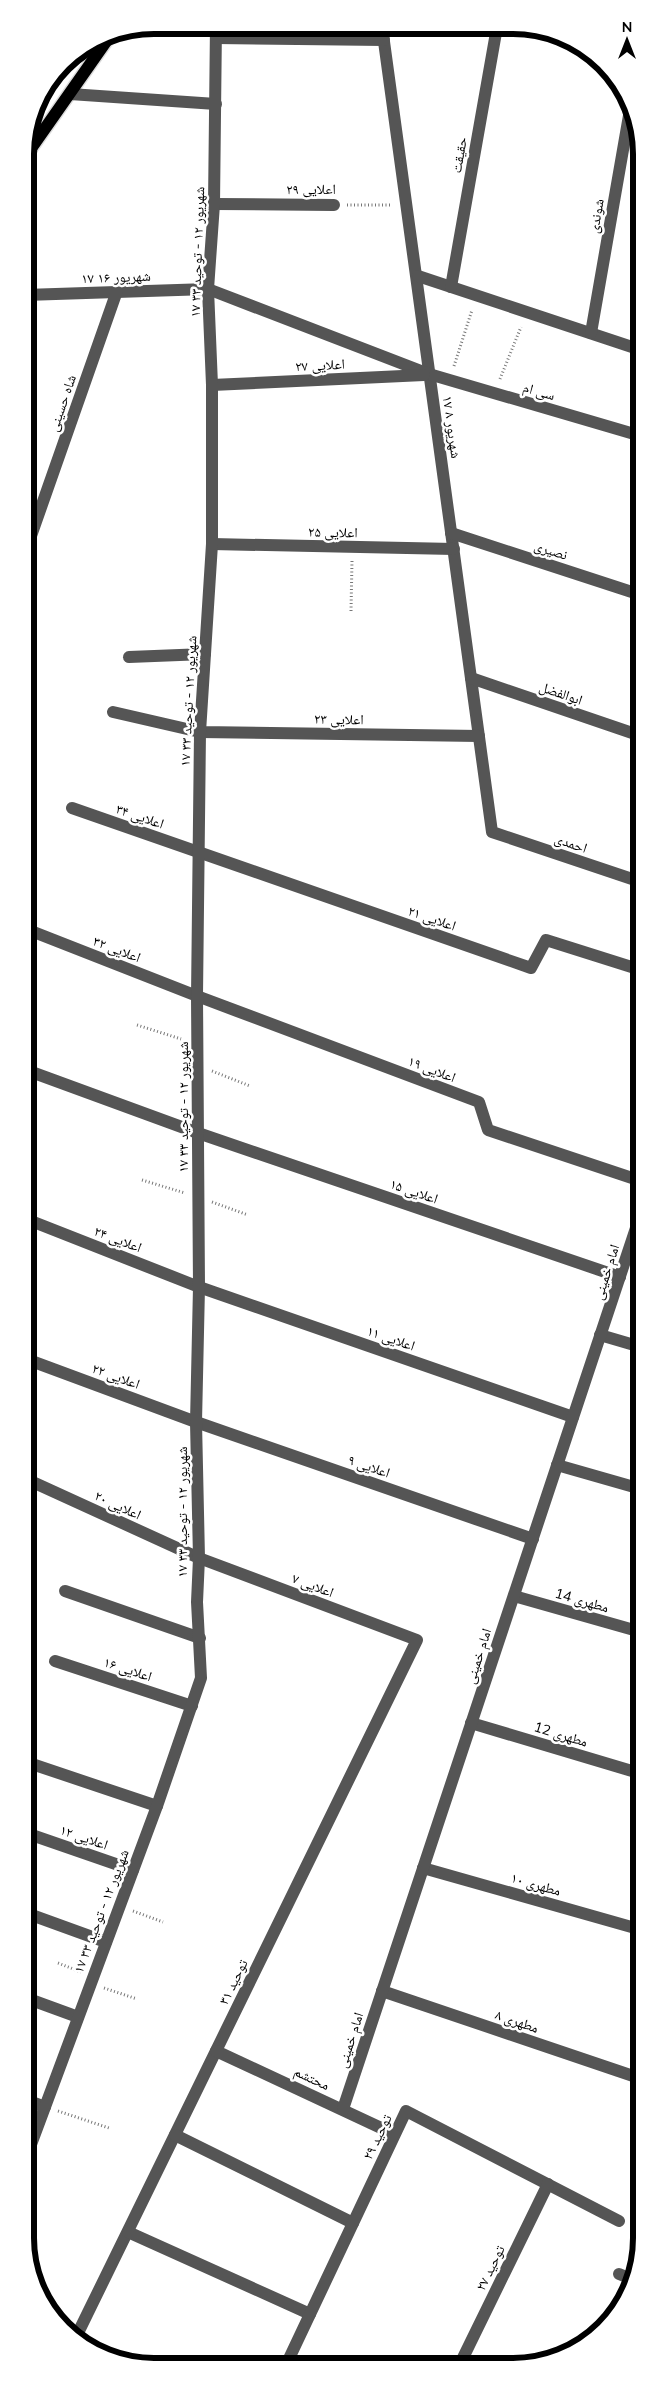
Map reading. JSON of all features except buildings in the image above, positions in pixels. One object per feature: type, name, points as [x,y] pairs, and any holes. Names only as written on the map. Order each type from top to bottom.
[{"type":"main road","points":[[34,143],[104,45]]},
{"type":"street","name":"۱۷ شهریور ۱۲ - توحید ۳۳","points":[[34,2137],[157,1806],[202,1678],[197,1602],[199,1558],[196,1422],[199,1198],[197,996],[200,732],[212,544],[212,385],[208,289],[214,204],[216,34]]},
{"type":"street","points":[[258,34],[384,40]]},
{"type":"street","name":"۱۷ شهریور ۸","points":[[383,34],[418,276],[429,374],[492,832]]},
{"type":"street","name":"حقیقت","points":[[452,287],[496,34]]},
{"type":"street","points":[[70,94],[216,104]]},
{"type":"street","name":"شوندی","points":[[591,333],[628,120]]},
{"type":"street","name":"اعلایی ۲۹","points":[[214,204],[334,205]]},
{"type":"street","points":[[418,276],[633,347]]},
{"type":"street","name":"۱۷ شهریور ۱۶","points":[[34,295],[208,289]]},
{"type":"street","name":"سی ام","points":[[208,289],[429,374],[633,434]]},
{"type":"street","name":"شاه حسینی","points":[[34,527],[117,291]]},
{"type":"street","name":"اعلایی ۲۷","points":[[212,385],[429,374]]},
{"type":"street","name":"نصیری","points":[[451,533],[633,592]]},
{"type":"street","name":"اعلایی ۲۵","points":[[212,544],[454,549]]},
{"type":"street","points":[[129,657],[205,654]]},
{"type":"street","name":"ابوالفضل","points":[[471,678],[633,733]]},
{"type":"street","name":"اعلایی ۲۳","points":[[113,712],[200,732],[479,736]]},
{"type":"street","name":"اعلایی ۳۴","points":[[72,808],[199,852]]},
{"type":"street","name":"احمدی","points":[[492,832],[633,879]]},
{"type":"street","name":"اعلایی ۲۱","points":[[199,852],[531,968],[546,940],[633,967]]},
{"type":"street","name":"اعلایی ۳۲","points":[[34,932],[197,996]]},
{"type":"street","name":"اعلایی ۱۹","points":[[197,996],[479,1102],[488,1130],[633,1178]]},
{"type":"street","name":"اعلایی ۱۵","points":[[34,1073],[198,1133],[620,1277]]},
{"type":"street","name":"اعلایی ۲۴","points":[[34,1222],[199,1287]]},
{"type":"street","name":"امام خمینی","points":[[343,2109],[633,1237]]},
{"type":"street","name":"اعلایی ۱۱","points":[[199,1287],[573,1417]]},
{"type":"street","points":[[600,1335],[633,1345]]},
{"type":"street","name":"اعلایی ۲۲","points":[[34,1362],[196,1422]]},
{"type":"street","name":"اعلایی ۹","points":[[196,1422],[533,1539]]},
{"type":"street","points":[[557,1465],[633,1487]]},
{"type":"street","name":"اعلایی ۲۰","points":[[34,1483],[199,1558]]},
{"type":"street","name":"اعلایی ۷","points":[[199,1558],[417,1640]]},
{"type":"street","points":[[66,1592],[200,1638]]},
{"type":"street","name":"مطهری 14","points":[[514,1596],[633,1629]]},
{"type":"street","name":"توحید ۳۱","points":[[79,2331],[417,1640]]},
{"type":"street","name":"اعلایی ۱۶","points":[[55,1661],[192,1706]]},
{"type":"street","name":"مطهری 12","points":[[471,1724],[633,1771]]},
{"type":"street","points":[[34,1765],[157,1806]]},
{"type":"street","name":"اعلایی ۱۲","points":[[34,1836],[133,1870]]},
{"type":"street","name":"مطهری ۱۰","points":[[423,1868],[633,1927]]},
{"type":"street","points":[[34,1916],[106,1942]]},
{"type":"street","name":"مطهری ۸","points":[[382,1991],[633,2076]]},
{"type":"street","points":[[34,2001],[78,2017]]},
{"type":"street","name":"محتشم","points":[[216,2051],[394,2134]]},
{"type":"street","points":[[34,2103],[45,2107]]},
{"type":"street","name":"توحید ۲۹","points":[[289,2358],[406,2111],[619,2220]]},
{"type":"street","points":[[175,2135],[352,2223]]},
{"type":"street","name":"توحید ۲۷","points":[[463,2358],[548,2184]]},
{"type":"street","points":[[128,2232],[310,2314]]},
{"type":"street","points":[[619,2274],[627,2277]]},
{"type":"path","name":"اعلایی ۲۹","points":[[334,205],[407,205]]},
{"type":"path","points":[[449,380],[477,296]]},
{"type":"path","points":[[494,394],[527,312]]},
{"type":"path","points":[[351,610],[352,547]]},
{"type":"path","points":[[137,1024],[198,1045]]},
{"type":"path","points":[[198,1066],[250,1086]]},
{"type":"path","points":[[142,1180],[248,1215]]},
{"type":"path","points":[[119,1906],[162,1922]]},
{"type":"path","points":[[58,1963],[137,2000]]},
{"type":"path","points":[[45,2107],[109,2128]]}]
